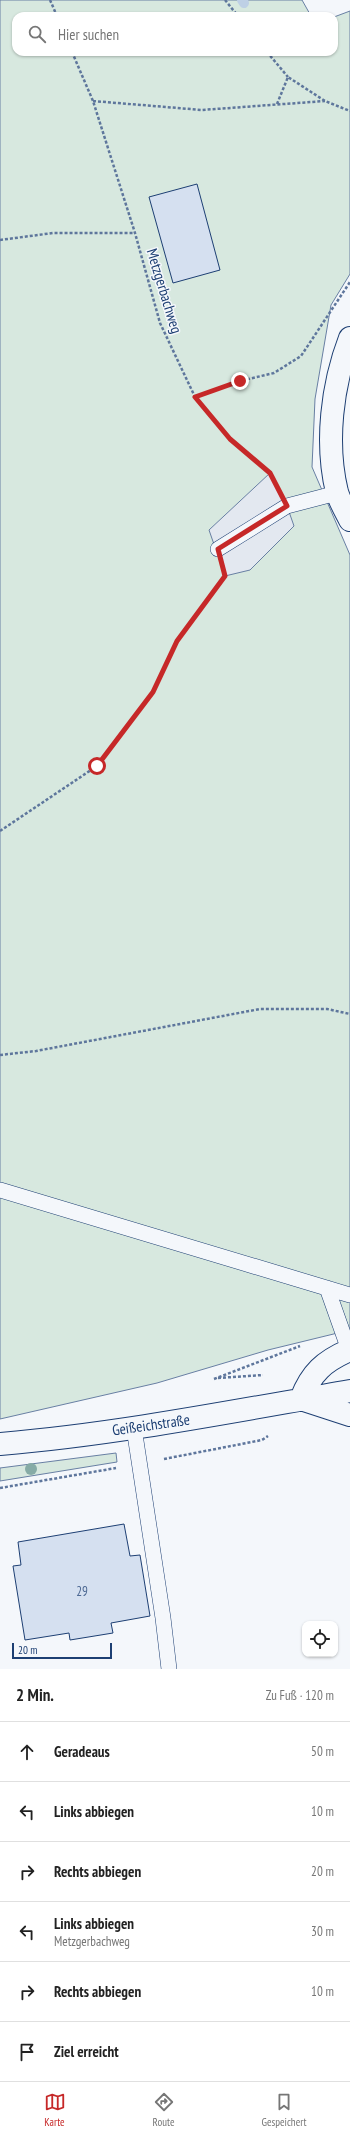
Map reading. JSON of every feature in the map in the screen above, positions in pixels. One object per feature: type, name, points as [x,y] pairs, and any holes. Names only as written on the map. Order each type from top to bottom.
[{"type":"main road","points":[[350,338],[340,366],[333,407],[331,441],[337,493],[350,520]]},
{"type":"main road","points":[[301,1399],[308,1382],[320,1368],[349,1350]]},
{"type":"main road","name":"Geißeichstraße","points":[[0,1444],[134,1428],[220,1415],[350,1391]]},
{"type":"main road","name":"Geißeichstraße","points":[[301,1399],[350,1415]]},
{"type":"lane","points":[[218,549],[287,506],[337,493]]},
{"type":"lane","points":[[0,1190],[350,1295]]},
{"type":"lane","points":[[328,1288],[349,1350]]},
{"type":"lane","points":[[134,1428],[162,1610],[169,1669]]},
{"type":"path","points":[[50,0],[55,12]]},
{"type":"path","points":[[225,0],[235,12]]},
{"type":"path","name":"Metzgerbachweg","points":[[74,56],[93,101],[135,233],[160,323],[195,397],[230,439],[270,473],[287,506]]},
{"type":"path","points":[[271,56],[288,77],[325,101],[350,111]]},
{"type":"path","points":[[278,104],[288,77]]},
{"type":"path","points":[[93,101],[202,110],[325,101]]},
{"type":"path","points":[[0,240],[53,233],[135,233]]},
{"type":"path","points":[[195,397],[240,381],[274,373],[300,356],[350,282]]},
{"type":"path","points":[[0,831],[97,766],[153,692],[177,641],[225,576],[218,549]]},
{"type":"path","points":[[0,1055],[43,1050],[260,1009],[327,1009],[350,1014]]},
{"type":"path","points":[[266,1375],[214,1379],[302,1345]]},
{"type":"shaded area","points":[[0,0],[302,0],[309,12],[12,12],[12,56],[338,56],[338,16],[350,11],[350,274],[331,305],[315,399],[312,467],[350,555],[350,1330],[268,1350],[157,1383],[0,1419]]},
{"type":"shaded area","points":[[270,473],[287,506],[294,526],[250,570],[225,576],[209,530]]},
{"type":"shaded area","points":[[116,1453],[117,1462],[0,1481],[0,1468]]},
{"type":"building","points":[[197,184],[220,270],[173,283],[149,197]]},
{"type":"building","points":[[124,1524],[130,1556],[140,1555],[150,1616],[111,1623],[113,1633],[70,1640],[69,1633],[25,1640],[13,1566],[21,1565],[18,1542]]},
{"type":"route","points":[[97,766],[153,692],[177,641],[225,576],[218,549],[287,506],[270,473],[230,439],[195,397],[240,381]]}]
